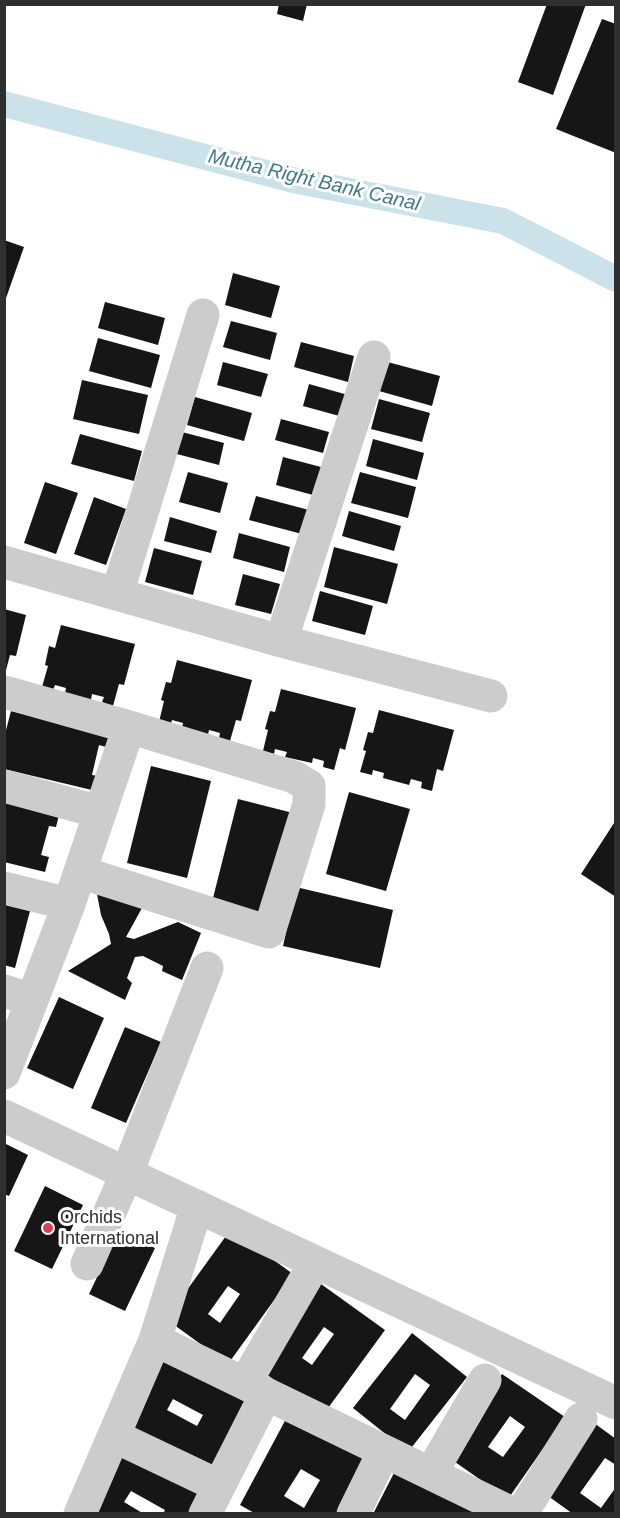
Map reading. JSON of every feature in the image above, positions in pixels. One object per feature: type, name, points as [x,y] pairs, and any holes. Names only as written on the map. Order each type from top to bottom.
[{"type":"street","points":[[117,594],[203,315]]},
{"type":"street","points":[[281,641],[374,357]]},
{"type":"street","points":[[4,562],[281,641],[491,696]]},
{"type":"street","points":[[4,692],[294,777],[309,786],[309,804],[269,932],[80,872]]},
{"type":"street","points":[[4,1073],[18,995],[69,904],[129,727]]},
{"type":"street","points":[[4,786],[100,812]]},
{"type":"street","points":[[4,888],[69,904]]},
{"type":"street","points":[[87,1264],[127,1173],[207,968]]},
{"type":"street","points":[[4,1116],[615,1403]]},
{"type":"street","points":[[80,1514],[155,1340],[197,1206]]},
{"type":"street","points":[[114,1436],[212,1500],[255,1389],[306,1278]]},
{"type":"street","points":[[155,1340],[509,1512],[581,1419]]},
{"type":"street","points":[[431,1473],[485,1380]]},
{"type":"street","points":[[353,1514],[384,1451]]},
{"type":"building","points":[[279,4],[307,4],[303,21],[277,14]]},
{"type":"building","points":[[547,4],[586,4],[553,95],[518,82]]},
{"type":"building","points":[[602,19],[616,24],[616,153],[556,129]]},
{"type":"building","points":[[4,240],[24,247],[5,301],[4,301]]},
{"type":"building","points":[[233,273],[280,286],[271,318],[225,305]]},
{"type":"building","points":[[105,302],[165,318],[158,345],[98,328]]},
{"type":"building","points":[[231,321],[277,333],[270,360],[223,347]]},
{"type":"building","points":[[98,338],[160,355],[151,388],[89,371]]},
{"type":"building","points":[[301,342],[354,356],[348,382],[294,367]]},
{"type":"building","points":[[380,360],[440,376],[432,406],[372,389]]},
{"type":"building","points":[[223,362],[268,374],[261,397],[217,385]]},
{"type":"building","points":[[82,380],[148,395],[139,434],[73,419]]},
{"type":"building","points":[[309,384],[348,395],[343,417],[303,406]]},
{"type":"building","points":[[195,397],[252,413],[244,441],[187,425]]},
{"type":"building","points":[[379,399],[430,413],[422,442],[371,429]]},
{"type":"building","points":[[281,419],[329,432],[323,453],[275,440]]},
{"type":"building","points":[[178,431],[224,443],[219,465],[173,453]]},
{"type":"building","points":[[80,434],[142,451],[134,481],[71,464]]},
{"type":"building","points":[[373,439],[424,453],[417,480],[366,466]]},
{"type":"building","points":[[283,457],[321,467],[313,495],[276,485]]},
{"type":"building","points":[[188,472],[228,483],[220,513],[179,502]]},
{"type":"building","points":[[360,472],[416,487],[408,518],[351,503]]},
{"type":"building","points":[[45,482],[78,493],[56,554],[24,543]]},
{"type":"building","points":[[256,496],[309,510],[302,534],[249,520]]},
{"type":"building","points":[[94,497],[126,509],[106,565],[74,554]]},
{"type":"building","points":[[349,511],[401,526],[394,551],[342,536]]},
{"type":"building","points":[[170,517],[217,531],[211,553],[164,541]]},
{"type":"building","points":[[239,533],[290,547],[284,572],[233,558]]},
{"type":"building","points":[[334,547],[398,564],[387,604],[324,587]]},
{"type":"building","points":[[154,548],[202,561],[193,595],[145,582]]},
{"type":"building","points":[[243,574],[280,584],[271,614],[235,605]]},
{"type":"building","points":[[320,591],[373,606],[365,635],[312,621]]},
{"type":"building","points":[[4,609],[26,615],[16,656],[10,655],[5,674]]},
{"type":"building","points":[[61,625],[135,644],[124,685],[119,684],[113,706],[102,702],[104,697],[92,694],[91,700],[65,693],[66,688],[55,685],[53,690],[42,687],[48,666],[45,665],[49,646],[55,648]]},
{"type":"building","points":[[177,660],[252,680],[241,721],[236,720],[230,741],[219,738],[220,733],[209,730],[208,735],[182,728],[183,723],[172,720],[170,726],[159,722],[164,701],[161,700],[166,682],[171,683]]},
{"type":"building","points":[[281,689],[356,708],[345,750],[340,748],[334,770],[323,767],[324,761],[313,758],[312,763],[285,757],[287,752],[275,749],[274,754],[263,751],[268,730],[265,729],[270,711],[275,712]]},
{"type":"building","points":[[379,710],[454,730],[443,771],[437,769],[432,791],[421,788],[422,782],[411,779],[409,785],[383,778],[384,773],[373,770],[372,775],[360,772],[368,732],[373,733]]},
{"type":"building","points":[[11,711],[109,735],[106,747],[99,745],[92,775],[99,776],[96,791],[4,769],[4,738]]},
{"type":"building","points":[[151,766],[211,781],[187,878],[127,863]]},
{"type":"building","points":[[349,792],[410,809],[386,891],[326,874]]},
{"type":"building","points":[[238,799],[293,813],[266,916],[212,902]]},
{"type":"building","points":[[4,802],[59,815],[56,827],[49,826],[41,855],[49,857],[45,872],[4,862]]},
{"type":"building","points":[[616,820],[616,897],[581,874]]},
{"type":"building","points":[[296,887],[393,910],[380,968],[283,946]]},
{"type":"building","points":[[96,889],[142,908],[126,937],[134,939],[178,922],[201,933],[182,980],[162,971],[163,966],[143,956],[135,957],[127,978],[132,983],[125,1000],[68,971],[111,944],[101,915]]},
{"type":"building","points":[[4,904],[30,911],[15,968],[4,965]]},
{"type":"building","points":[[59,997],[104,1018],[73,1089],[27,1068]]},
{"type":"building","points":[[125,1027],[161,1042],[126,1123],[91,1108]]},
{"type":"building","points":[[4,1143],[28,1155],[9,1196],[4,1194]]},
{"type":"building","name":"Orchids International","points":[[45,1186],[83,1205],[52,1269],[14,1251]]},
{"type":"building","points":[[231,1229],[293,1274],[228,1364],[166,1319]],"holes":[[[228,1286],[240,1294],[220,1323],[208,1314]]]},
{"type":"building","points":[[119,1231],[155,1248],[125,1311],[89,1294]]},
{"type":"building","points":[[321,1284],[385,1330],[323,1415],[259,1369]],"holes":[[[324,1327],[334,1334],[312,1365],[302,1358]]]},
{"type":"building","points":[[412,1333],[467,1377],[408,1452],[353,1408]],"holes":[[[415,1374],[430,1385],[405,1420],[390,1409]]]},
{"type":"building","points":[[163,1360],[246,1402],[212,1469],[129,1427]],"holes":[[[173,1399],[203,1415],[197,1426],[167,1410]]]},
{"type":"building","points":[[502,1374],[565,1417],[508,1499],[445,1455]],"holes":[[[510,1416],[525,1427],[503,1457],[488,1447]]]},
{"type":"building","points":[[287,1417],[368,1459],[340,1514],[256,1514],[240,1505]],"holes":[[[301,1469],[320,1480],[304,1508],[284,1496]]]},
{"type":"building","points":[[594,1423],[616,1439],[616,1465],[605,1458],[580,1493],[601,1508],[616,1487],[616,1514],[573,1514],[544,1493]]},
{"type":"building","points":[[121,1454],[201,1495],[191,1514],[163,1514],[165,1510],[131,1491],[124,1502],[144,1514],[91,1514]]},
{"type":"building","points":[[395,1471],[481,1514],[373,1514]]},
{"type":"waterway","name":"Mutha Right Bank Canal","points":[[4,104],[293,180],[503,221],[616,279]]},
{"type":"place","name":"Orchids International","points":[[48,1228]]}]
